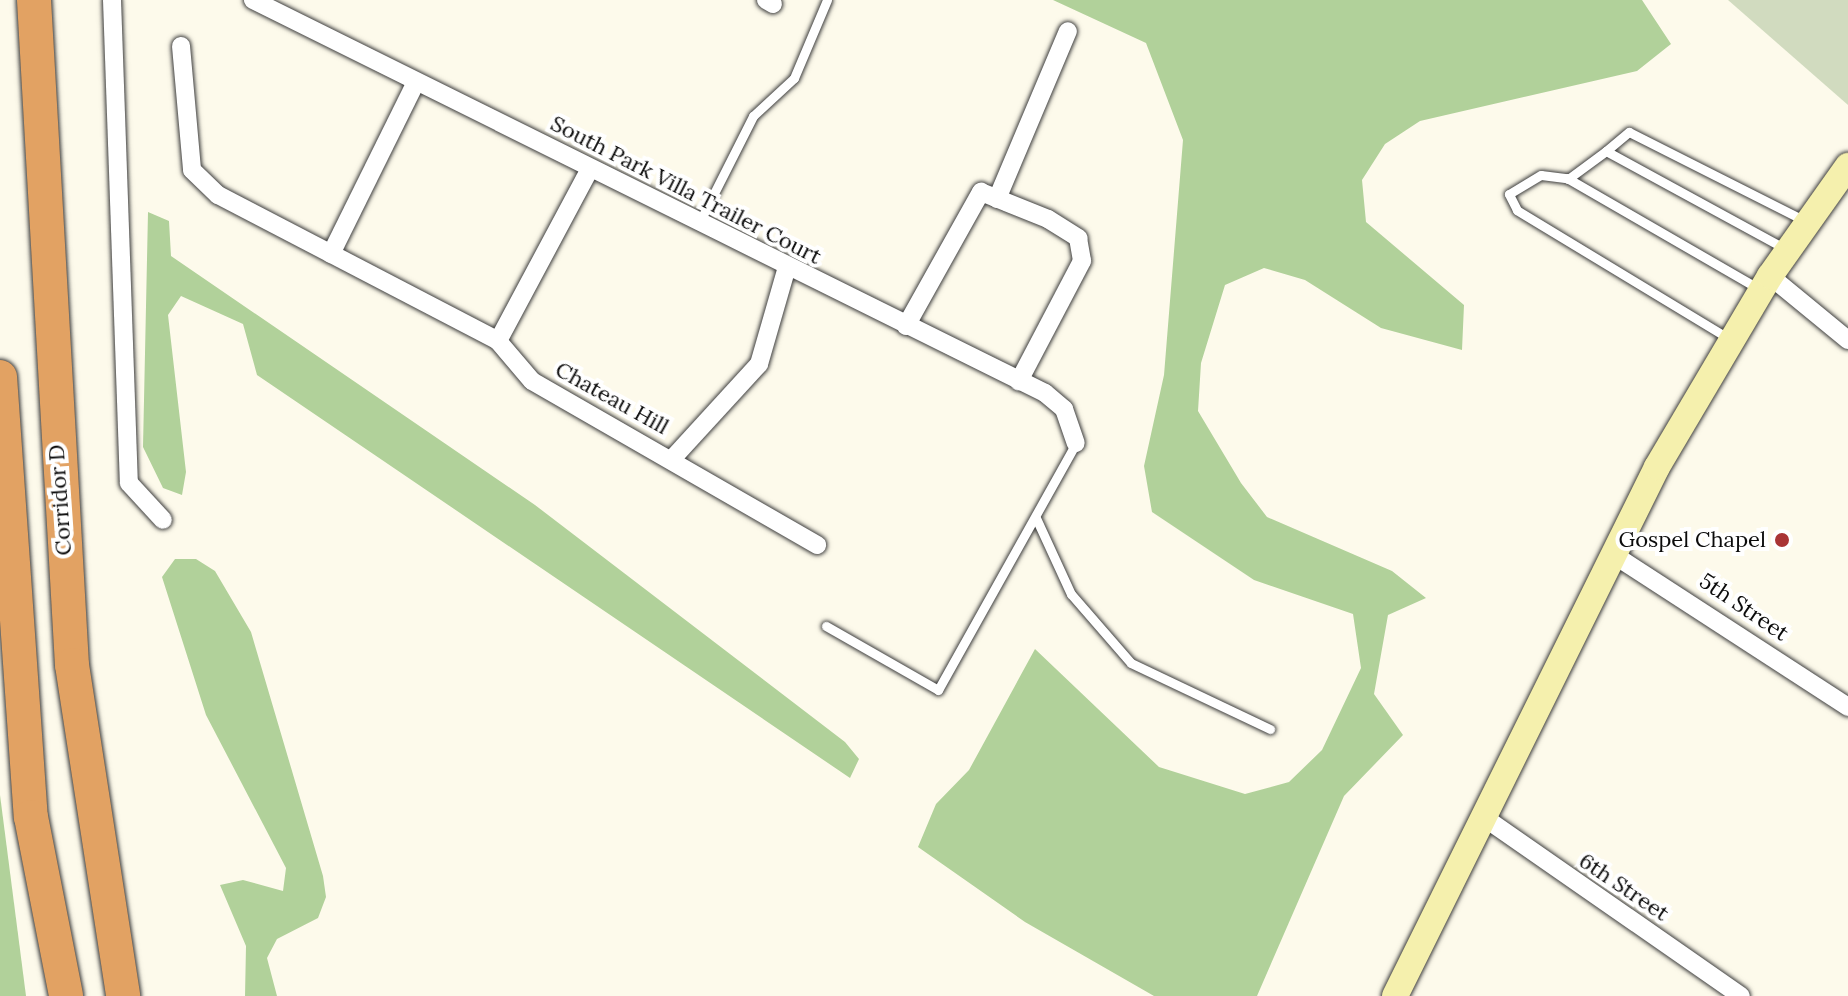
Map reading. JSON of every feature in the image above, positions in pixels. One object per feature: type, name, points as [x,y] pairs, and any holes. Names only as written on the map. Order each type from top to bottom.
[{"type":"highway","name":"Corridor D","points":[[34,0],[72,665],[123,996]]},
{"type":"highway","points":[[0,377],[31,817],[66,996]]},
{"type":"main road","points":[[1395,996],[1611,553],[1765,284],[1848,166]]},
{"type":"street","points":[[112,0],[129,483],[163,520]]},
{"type":"street","name":"South Park Villa Trailer Court","points":[[253,0],[1019,381],[1064,409],[1076,443]]},
{"type":"street","points":[[997,199],[1068,31]]},
{"type":"street","name":"Chateau Hill","points":[[181,46],[192,170],[218,195],[498,341],[532,381],[817,545]]},
{"type":"street","points":[[331,254],[416,82]]},
{"type":"street","points":[[498,341],[590,169]]},
{"type":"street","points":[[906,326],[981,192],[1048,219],[1083,246],[1019,381]]},
{"type":"street","name":"Chateau Hill","points":[[672,459],[759,364],[787,267]]},
{"type":"street","points":[[1765,284],[1848,340]]},
{"type":"street","name":"5th Street","points":[[1611,553],[1848,707]]},
{"type":"street","name":"6th Street","points":[[1482,816],[1741,996]]},
{"type":"lane","points":[[699,223],[753,116],[794,78],[827,0]]},
{"type":"lane","points":[[1568,179],[1629,132],[1807,222]]},
{"type":"lane","points":[[1606,151],[1788,250]]},
{"type":"lane","points":[[1731,340],[1508,204],[1524,180],[1568,179],[1765,284]]},
{"type":"lane","points":[[826,626],[938,690],[1076,443]]},
{"type":"lane","points":[[1036,518],[1071,594],[1131,663],[1270,729]]},
{"type":"green space","points":[[1053,0],[1642,0],[1671,44],[1637,71],[1420,121],[1385,144],[1362,180],[1366,222],[1464,305],[1462,350],[1381,328],[1305,280],[1264,268],[1225,285],[1201,363],[1198,411],[1241,483],[1267,517],[1392,571],[1426,598],[1388,615],[1374,694],[1403,735],[1344,796],[1257,996],[1154,996],[1025,922],[918,847],[936,804],[969,770],[1035,649],[1159,767],[1245,794],[1289,782],[1322,750],[1361,668],[1353,614],[1254,580],[1152,512],[1144,466],[1164,375],[1183,140],[1146,43]]},
{"type":"green space","points":[[1728,0],[1848,0],[1848,105]]},
{"type":"green space","points":[[148,212],[169,221],[171,256],[535,505],[845,742],[859,759],[850,778],[257,375],[243,324],[181,296],[168,315],[186,472],[182,495],[163,488],[143,447]]},
{"type":"green space","points":[[175,559],[196,559],[215,571],[251,632],[323,876],[326,897],[318,918],[277,939],[267,958],[277,996],[245,996],[246,946],[220,885],[243,880],[283,891],[286,868],[206,715],[162,577]]},
{"type":"green space","points":[[0,795],[26,996],[0,996]]},
{"type":"place","name":"Gospel Chapel","points":[[1782,540]]}]
